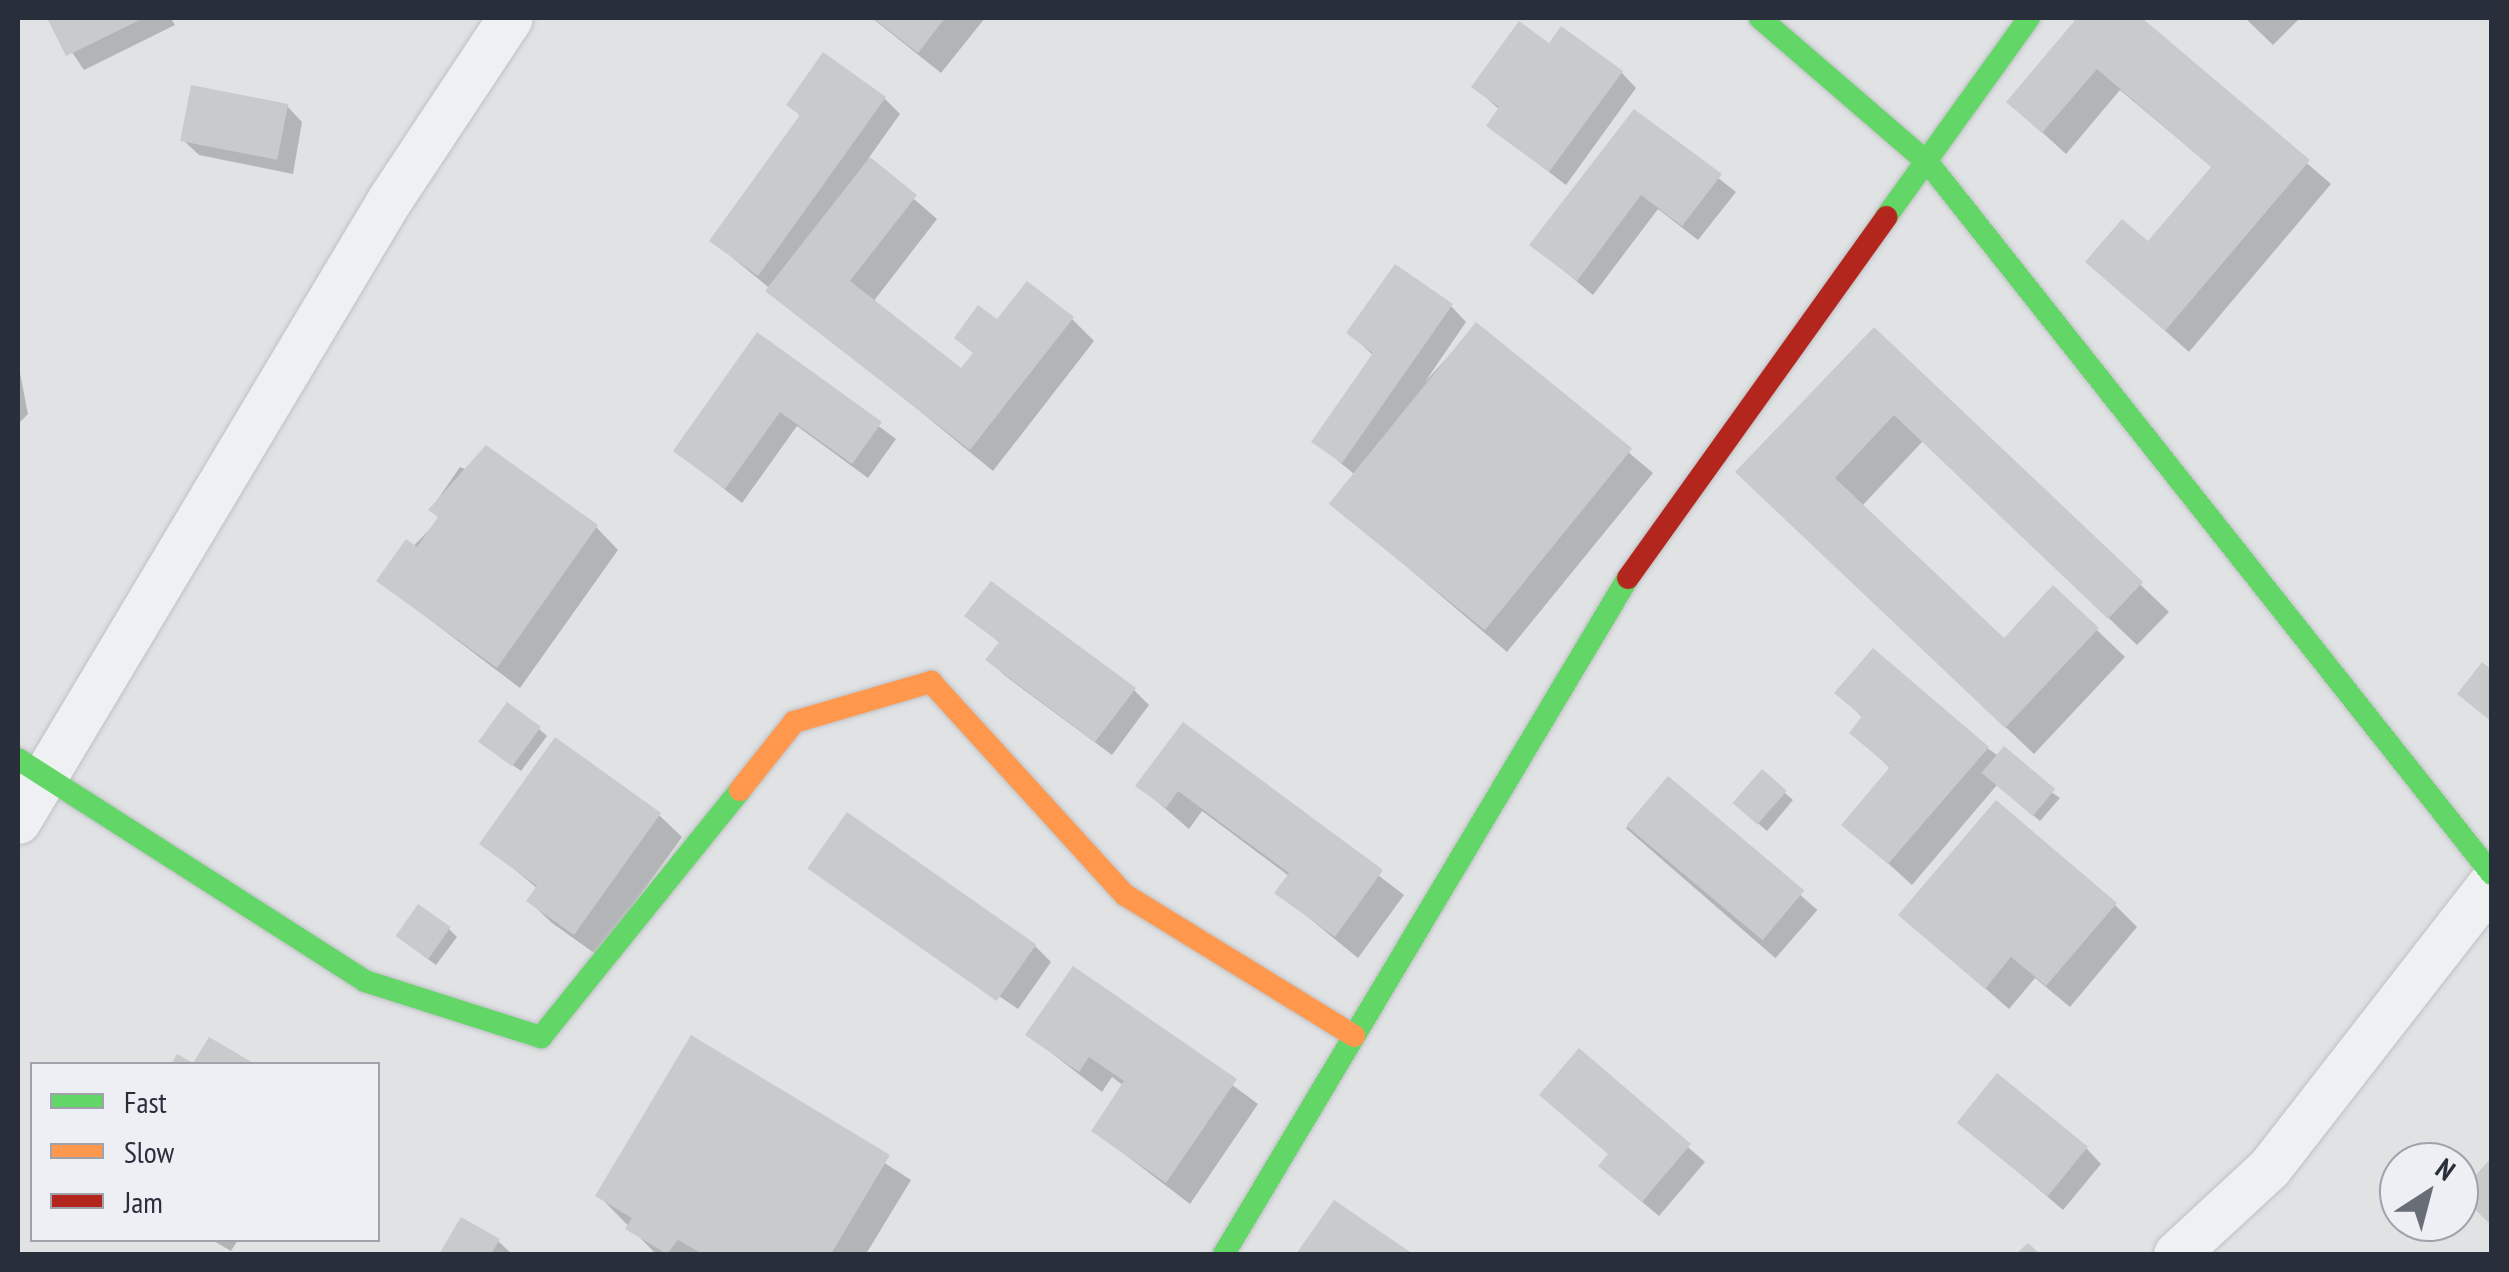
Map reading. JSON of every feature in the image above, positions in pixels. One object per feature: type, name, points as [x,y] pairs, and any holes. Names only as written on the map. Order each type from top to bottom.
[{"type":"street","points":[[18,821],[28,769],[510,18]]},
{"type":"street","points":[[1760,18],[1929,164],[2492,874]]},
{"type":"street","points":[[1224,1254],[1624,582],[1929,164],[2029,18]]},
{"type":"street","points":[[28,769],[365,980],[541,1037],[794,722],[930,682],[1125,894],[1354,1036]]},
{"type":"street","points":[[2176,1254],[2270,1168],[2492,882]]},
{"type":"building","points":[[47,18],[144,18],[66,56]]},
{"type":"building","points":[[873,18],[945,18],[918,53]]},
{"type":"building","points":[[2077,18],[2142,18],[2310,160],[2165,331],[2085,262],[2122,219],[2148,241],[2211,167],[2097,69],[2042,133],[2006,102]]},
{"type":"building","points":[[1519,21],[1549,43],[1561,26],[1623,71],[1549,172],[1486,126],[1499,107],[1471,87]]},
{"type":"building","points":[[823,52],[886,97],[758,276],[709,241],[800,115],[786,105]]},
{"type":"building","points":[[191,85],[288,104],[277,160],[180,141]]},
{"type":"building","points":[[1634,109],[1722,174],[1682,226],[1641,195],[1577,281],[1529,245]]},
{"type":"building","points":[[870,157],[917,195],[850,281],[961,368],[973,353],[954,338],[978,305],[997,319],[1027,281],[1074,317],[970,450],[765,291]]},
{"type":"building","points":[[1395,264],[1453,304],[1342,463],[1311,442],[1373,353],[1346,333]]},
{"type":"building","points":[[1476,322],[1632,448],[1485,630],[1329,504]]},
{"type":"building","points":[[1874,327],[2143,582],[2108,619],[1894,415],[1835,478],[2004,638],[2053,585],[2099,628],[2005,728],[1735,472]]},
{"type":"building","points":[[757,332],[882,422],[852,464],[780,412],[725,489],[673,451]]},
{"type":"building","points":[[486,445],[598,525],[497,668],[376,581],[406,539],[417,547],[438,517],[428,510]]},
{"type":"building","points":[[991,581],[1136,688],[1095,742],[985,660],[999,642],[964,616]]},
{"type":"building","points":[[1873,648],[1989,747],[1888,864],[1841,825],[1890,767],[1849,733],[1862,716],[1834,693]]},
{"type":"building","points":[[2482,662],[2492,670],[2492,722],[2457,694]]},
{"type":"building","points":[[507,702],[541,727],[512,766],[478,742]]},
{"type":"building","points":[[1183,722],[1383,870],[1335,937],[1274,893],[1289,873],[1178,791],[1166,808],[1135,786]]},
{"type":"building","points":[[555,737],[661,813],[574,935],[526,901],[537,886],[479,844]]},
{"type":"building","points":[[2004,746],[2055,789],[2033,816],[1982,773]]},
{"type":"building","points":[[1762,769],[1787,791],[1757,825],[1732,803]]},
{"type":"building","points":[[1668,776],[1804,890],[1763,940],[1626,826]]},
{"type":"building","points":[[1996,800],[2117,903],[2046,986],[2011,957],[1985,989],[1898,915]]},
{"type":"building","points":[[847,812],[1036,944],[997,1001],[807,869]]},
{"type":"building","points":[[418,904],[451,927],[428,959],[396,936]]},
{"type":"building","points":[[1073,966],[1237,1079],[1166,1183],[1091,1131],[1124,1081],[1089,1057],[1079,1072],[1025,1035]]},
{"type":"building","points":[[691,1035],[890,1155],[831,1254],[703,1254],[678,1240],[667,1254],[625,1229],[632,1218],[595,1196]]},
{"type":"building","points":[[209,1037],[252,1062],[194,1062]]},
{"type":"building","points":[[1579,1048],[1691,1144],[1642,1202],[1598,1166],[1608,1154],[1539,1095]]},
{"type":"building","points":[[177,1054],[191,1062],[172,1062]]},
{"type":"building","points":[[1997,1073],[2088,1147],[2048,1196],[1957,1123]]},
{"type":"building","points":[[2492,1157],[2492,1226],[2479,1213],[2479,1172]]},
{"type":"building","points":[[1334,1200],[1413,1254],[1296,1254]]},
{"type":"building","points":[[461,1217],[500,1239],[491,1254],[439,1254]]},
{"type":"building","points":[[2028,1243],[2040,1254],[2016,1254]]},
{"type":"traffic: fast","points":[[1760,18],[1929,164],[2492,874]]},
{"type":"traffic: fast","points":[[1886,217],[2029,18]]},
{"type":"traffic: fast","points":[[1224,1254],[1628,578]]},
{"type":"traffic: fast","points":[[18,759],[365,981],[541,1037],[740,790]]},
{"type":"traffic: slow","points":[[740,790],[794,722],[931,682],[1125,895],[1354,1036]]},
{"type":"traffic: jam","points":[[1628,578],[1886,217]]}]
